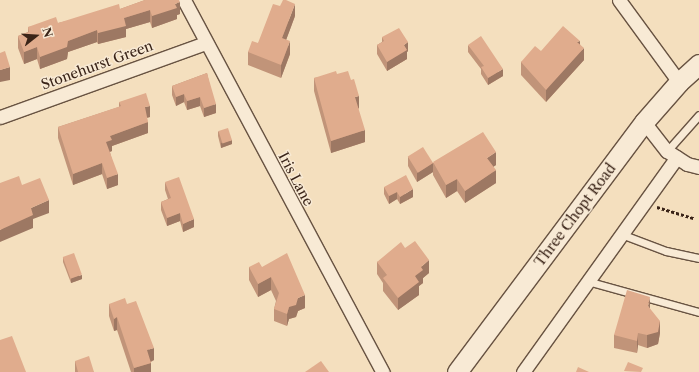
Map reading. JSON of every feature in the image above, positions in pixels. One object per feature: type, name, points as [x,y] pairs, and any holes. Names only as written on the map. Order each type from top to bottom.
[{"type":"main road","name":"Three Chopt Road","points":[[457,372],[644,122],[679,82],[699,64]]},
{"type":"street","name":"Iris Lane","points":[[184,0],[205,43],[383,372]]},
{"type":"street","points":[[619,0],[679,82]]},
{"type":"street","name":"Stonehurst Green","points":[[0,117],[205,43]]},
{"type":"street","points":[[644,122],[672,154],[699,167]]},
{"type":"street","points":[[524,372],[621,234],[672,154]]},
{"type":"lane","points":[[672,154],[699,115]]},
{"type":"lane","points":[[621,234],[666,251],[699,258]]},
{"type":"lane","points":[[587,281],[699,312]]},
{"type":"path","points":[[657,207],[694,218]]},
{"type":"building","points":[[145,0],[179,0],[180,2],[175,4],[177,8],[152,16],[150,10],[124,18],[126,26],[98,33],[97,30],[68,41],[67,47],[40,57],[37,47],[24,52],[18,36],[29,32],[28,27],[56,17],[58,23],[119,4],[120,9]]},
{"type":"building","points":[[283,0],[295,4],[282,38],[290,41],[281,65],[248,52],[252,41],[258,43],[273,4],[280,6]]},
{"type":"building","points":[[563,26],[580,41],[577,42],[584,48],[546,90],[521,62],[535,46],[541,51]]},
{"type":"building","points":[[399,28],[408,42],[404,45],[407,50],[387,62],[377,45],[384,41],[382,37]]},
{"type":"building","points":[[481,36],[503,69],[488,78],[481,67],[484,66],[468,45]]},
{"type":"building","points":[[5,51],[10,67],[0,70],[0,53]]},
{"type":"building","points":[[336,71],[337,74],[348,71],[351,80],[354,79],[359,96],[355,97],[365,130],[331,141],[314,78]]},
{"type":"building","points":[[207,73],[216,104],[204,108],[200,97],[187,101],[184,94],[176,97],[172,86]]},
{"type":"building","points":[[146,93],[150,106],[145,107],[148,122],[110,136],[112,140],[106,142],[118,174],[107,178],[102,163],[73,174],[58,127],[121,106],[119,102]]},
{"type":"building","points":[[228,128],[232,140],[223,143],[218,131]]},
{"type":"building","points":[[483,132],[496,152],[487,158],[496,170],[465,191],[457,179],[446,185],[433,162]]},
{"type":"building","points":[[423,147],[433,163],[418,173],[408,157]]},
{"type":"building","points":[[406,175],[413,189],[400,197],[397,192],[389,196],[384,187]]},
{"type":"building","points":[[19,176],[22,185],[40,178],[49,200],[31,208],[33,215],[0,230],[0,183]]},
{"type":"building","points":[[179,177],[194,219],[183,224],[180,213],[167,218],[161,202],[171,198],[165,182]]},
{"type":"building","points":[[415,241],[429,260],[421,267],[423,270],[415,276],[419,282],[398,298],[383,278],[387,275],[377,262],[401,242],[405,248]]},
{"type":"building","points":[[74,253],[82,275],[71,279],[63,257]]},
{"type":"building","points":[[287,253],[305,295],[298,298],[296,305],[289,307],[287,314],[274,309],[279,293],[271,277],[258,284],[249,267],[259,262],[262,267]]},
{"type":"building","points":[[627,290],[650,297],[648,306],[660,321],[658,332],[647,335],[638,333],[637,341],[614,335]]},
{"type":"building","points":[[125,298],[127,304],[136,301],[154,348],[147,350],[151,363],[134,368],[117,317],[114,319],[109,304]]},
{"type":"building","points":[[12,336],[26,372],[0,372],[0,340]]},
{"type":"building","points":[[89,356],[94,372],[78,372],[75,361]]},
{"type":"building","points":[[321,361],[329,372],[305,372]]},
{"type":"building","points":[[628,362],[643,368],[641,372],[624,371]]},
{"type":"building","points":[[578,367],[589,372],[576,372]]}]
